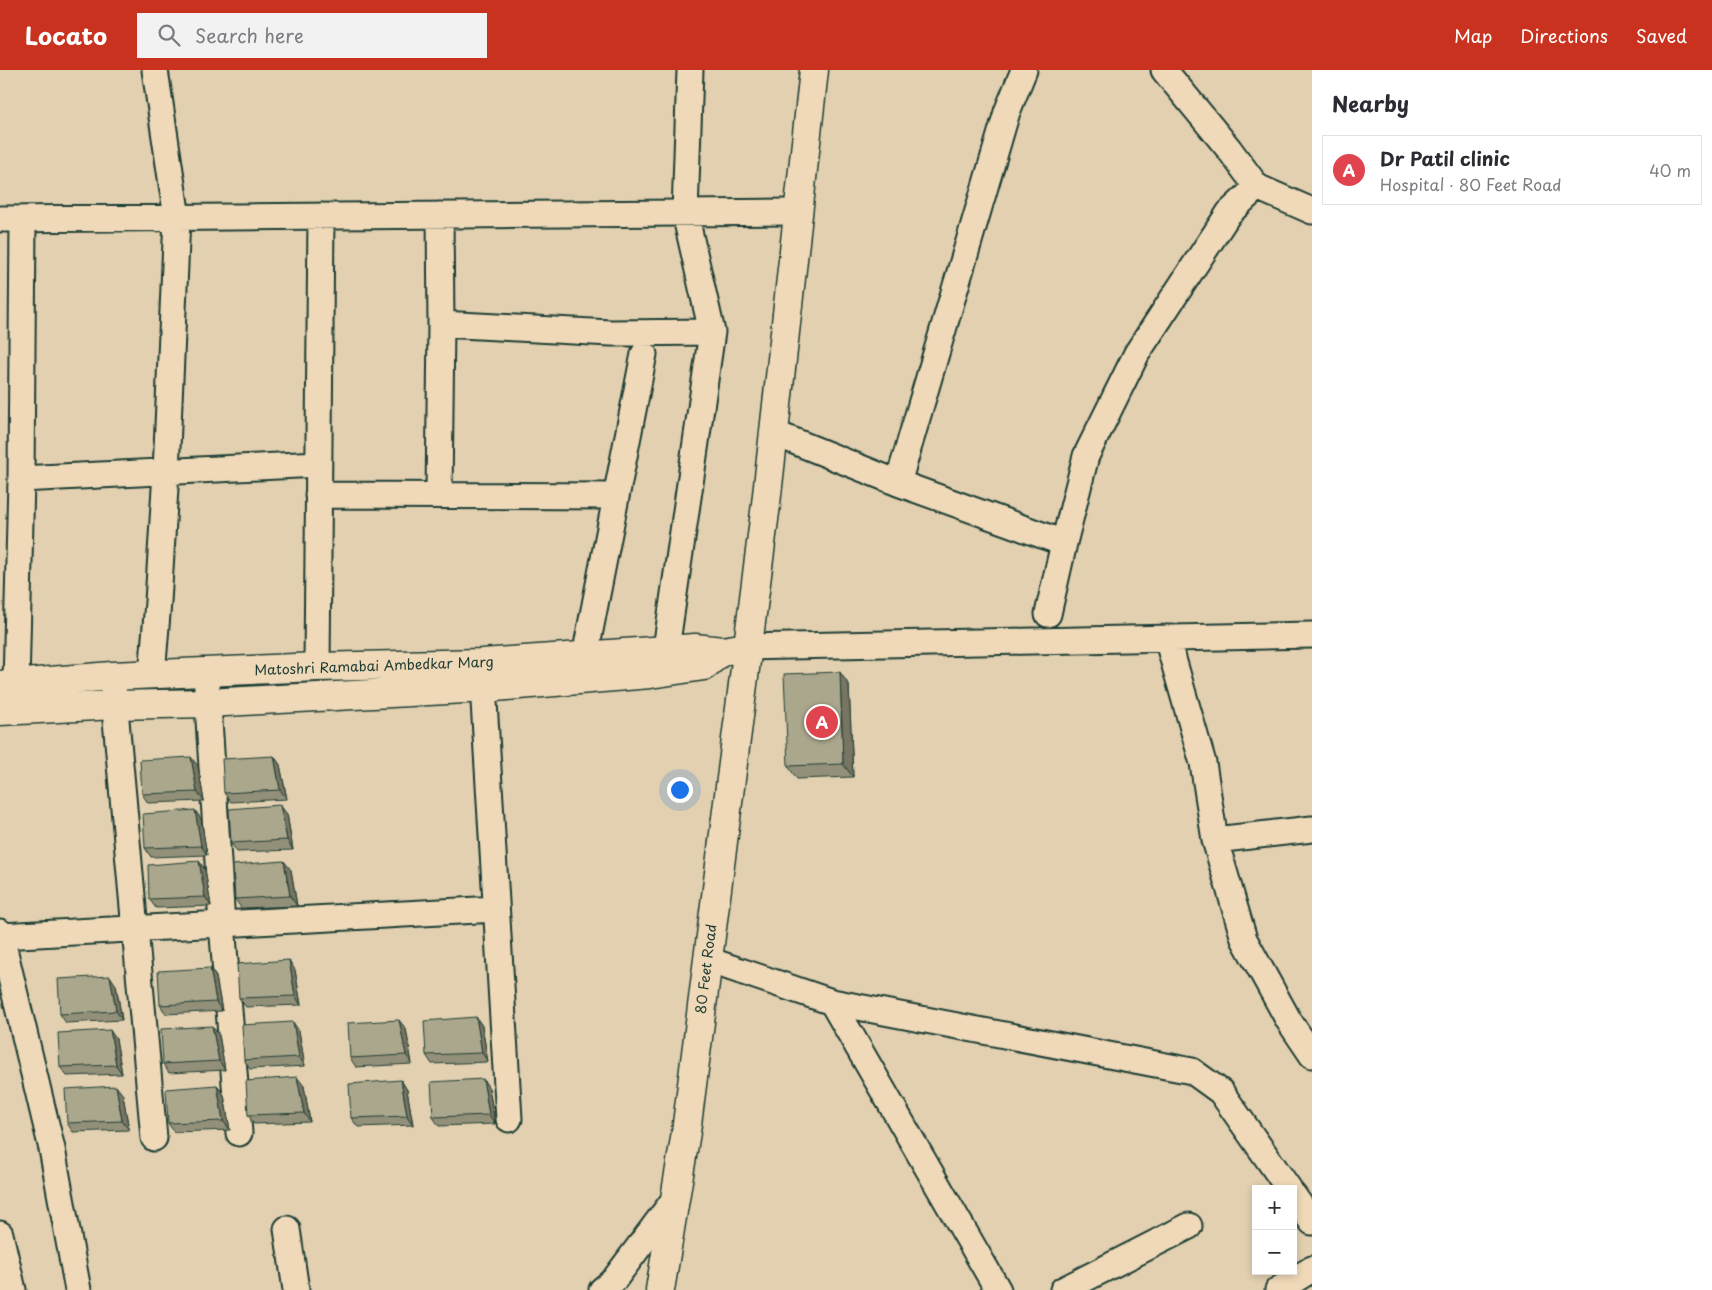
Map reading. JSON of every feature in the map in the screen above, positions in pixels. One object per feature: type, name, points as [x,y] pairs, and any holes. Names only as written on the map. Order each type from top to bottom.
[{"type":"street","points":[[152,675],[166,472],[177,218],[156,70]]},
{"type":"street","points":[[666,650],[712,332],[685,213],[690,70]]},
{"type":"street","name":"80 Feet Road","points":[[660,1290],[686,1132],[708,960],[735,649],[774,433],[814,70]]},
{"type":"street","points":[[898,483],[1007,112],[1024,70]]},
{"type":"street","points":[[1164,70],[1229,149],[1257,187],[1312,211]]},
{"type":"street","points":[[1048,614],[1086,456],[1137,352],[1229,214],[1257,187]]},
{"type":"street","points":[[8,685],[21,479],[12,219],[798,212]]},
{"type":"street","points":[[439,495],[440,215]]},
{"type":"street","points":[[317,667],[322,216]]},
{"type":"street","points":[[441,324],[611,333],[712,332]]},
{"type":"street","points":[[584,656],[644,354]]},
{"type":"street","points":[[774,433],[898,483],[1064,543]]},
{"type":"street","points":[[21,479],[318,464]]},
{"type":"street","points":[[318,495],[616,496]]},
{"type":"street","points":[[0,711],[115,705],[207,703],[483,675],[650,674],[704,666],[735,649],[1312,635]]},
{"type":"street","points":[[1167,638],[1203,763],[1215,840],[1244,939],[1289,1021],[1312,1055]]},
{"type":"street","name":"Matoshri Ramabai Ambedkar Marg","points":[[8,685],[112,676],[317,667],[483,675],[584,656],[695,648],[735,649]]},
{"type":"street","points":[[206,673],[238,1133]]},
{"type":"street","points":[[483,675],[509,1118]]},
{"type":"street","points":[[112,676],[154,1138]]},
{"type":"street","points":[[1215,840],[1312,829]]},
{"type":"street","points":[[78,1290],[52,1148],[1,934],[496,909]]},
{"type":"street","points":[[708,960],[832,1002],[1192,1072],[1221,1092],[1286,1185]]},
{"type":"street","points":[[832,1002],[998,1290]]},
{"type":"street","points":[[602,1290],[614,1280],[674,1200]]},
{"type":"street","points":[[1297,1201],[1312,1222]]},
{"type":"street","points":[[1064,1290],[1189,1226]]},
{"type":"street","points":[[287,1229],[296,1290]]},
{"type":"street","points":[[0,1234],[8,1280]]},
{"type":"street","points":[[1278,1290],[1312,1269]]},
{"type":"building","points":[[840,672],[843,764],[788,766],[784,674]]},
{"type":"building","points":[[274,756],[280,790],[224,793],[222,759]]},
{"type":"building","points":[[191,757],[197,792],[142,794],[140,760]]},
{"type":"building","points":[[280,805],[287,840],[231,843],[229,809]]},
{"type":"building","points":[[195,810],[201,846],[145,848],[143,814]]},
{"type":"building","points":[[199,861],[205,897],[149,899],[148,865]]},
{"type":"building","points":[[284,861],[290,896],[235,899],[233,865]]},
{"type":"building","points":[[289,960],[295,996],[239,998],[237,964]]},
{"type":"building","points":[[210,968],[216,1002],[160,1005],[158,971]]},
{"type":"building","points":[[110,976],[116,1011],[60,1014],[58,979]]},
{"type":"building","points":[[476,1017],[482,1053],[426,1055],[424,1021]]},
{"type":"building","points":[[399,1020],[406,1055],[350,1058],[348,1023]]},
{"type":"building","points":[[293,1022],[299,1057],[244,1060],[242,1025]]},
{"type":"building","points":[[212,1026],[219,1061],[163,1064],[161,1029]]},
{"type":"building","points":[[110,1030],[116,1065],[60,1067],[58,1033]]},
{"type":"building","points":[[297,1077],[304,1113],[248,1115],[246,1081]]},
{"type":"building","points":[[483,1079],[489,1115],[433,1117],[431,1082]]},
{"type":"building","points":[[401,1080],[407,1116],[351,1118],[349,1084]]},
{"type":"building","points":[[217,1085],[223,1121],[168,1123],[166,1089]]},
{"type":"building","points":[[116,1086],[122,1121],[67,1123],[65,1089]]},
{"type":"place","name":"Dr Patil clinic","points":[[822,722]]}]
